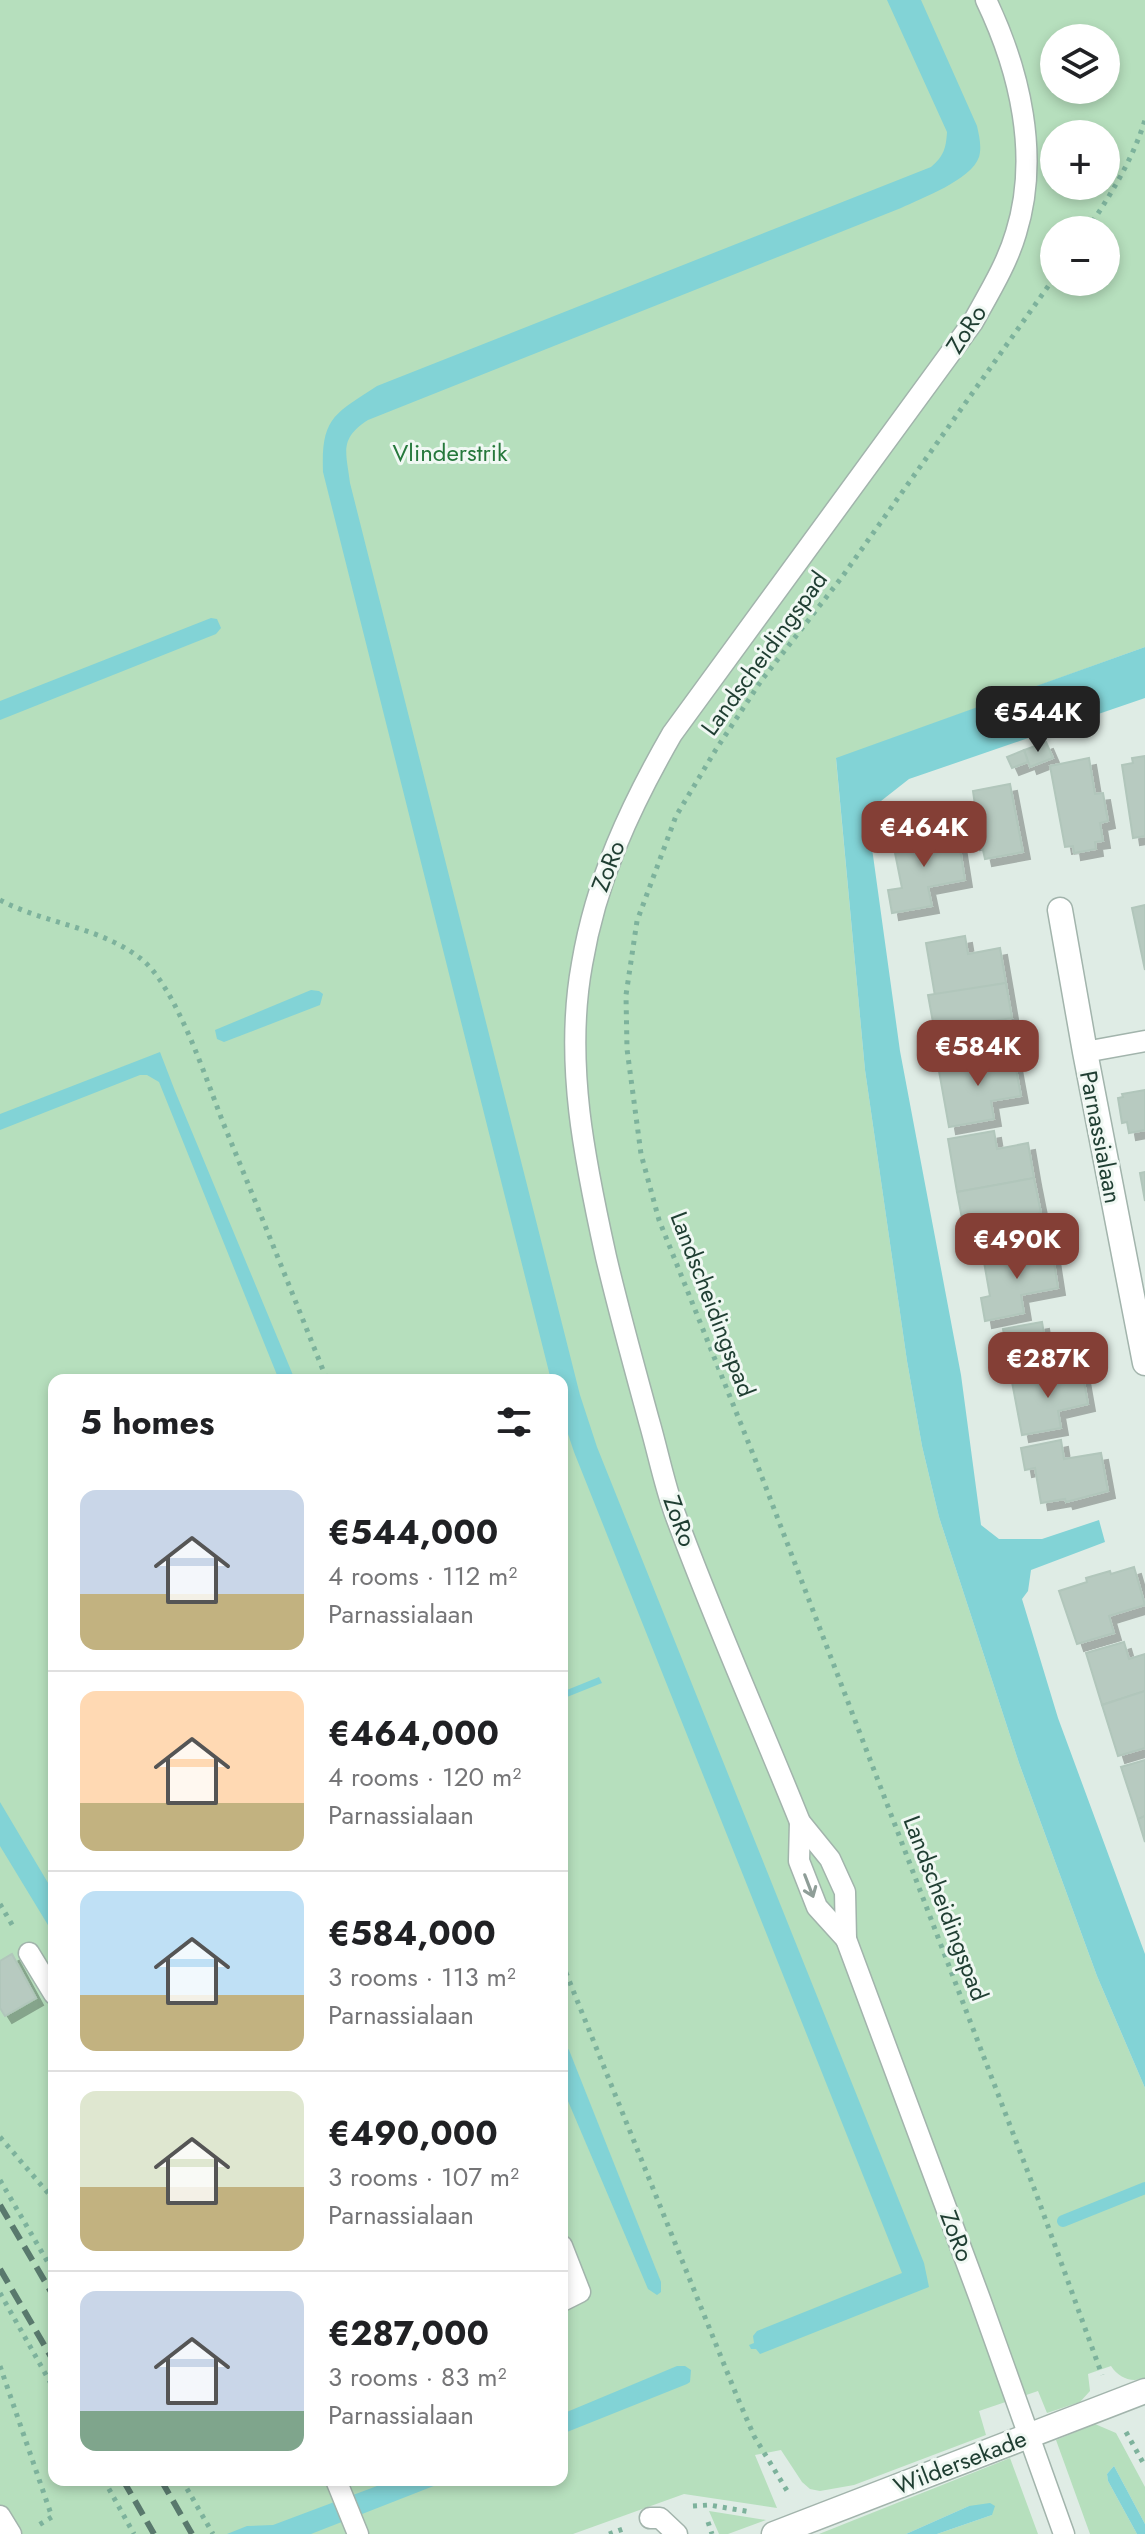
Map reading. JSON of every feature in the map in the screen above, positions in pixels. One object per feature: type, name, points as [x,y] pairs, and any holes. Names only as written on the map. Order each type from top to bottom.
[{"type":"street","name":"Parnassialaan","points":[[1060,910],[1145,1363]]},
{"type":"street","name":"Wildersekade","points":[[774,2534],[1145,2391]]},
{"type":"lane","name":"ZoRo","points":[[986,0],[1000,31],[1026,133],[1024,202],[1016,235],[998,277],[973,322],[672,734],[639,792],[613,848],[594,905],[581,967],[576,1036],[578,1108],[586,1170],[617,1303],[674,1512],[800,1822],[830,1859],[845,1892],[846,1939],[1064,2534]]},
{"type":"lane","points":[[1085,1052],[1145,1041]]},
{"type":"lane","name":"ZoRo","points":[[800,1822],[799,1861],[817,1907],[846,1939]]},
{"type":"lane","points":[[29,1953],[48,1984]]},
{"type":"lane","points":[[568,2261],[580,2292],[568,2298]]},
{"type":"lane","points":[[339,2487],[356,2528]]},
{"type":"lane","points":[[0,2516],[11,2534]]},
{"type":"lane","points":[[650,2518],[660,2518],[677,2534]]},
{"type":"path","points":[[1095,216],[1139,140],[1145,120]]},
{"type":"path","name":"Landscheidingspad","points":[[1041,296],[842,577],[761,681],[676,816],[637,921],[626,995],[627,1049],[641,1154],[659,1220],[1031,2181],[1113,2404]]},
{"type":"path","points":[[0,900],[39,917],[98,934],[142,959],[157,976],[204,1075],[325,1374]]},
{"type":"path","points":[[568,1978],[754,2436],[807,2522]]},
{"type":"path","points":[[0,2137],[48,2193]]},
{"type":"path","points":[[0,2180],[48,2263]]},
{"type":"path","points":[[0,2293],[48,2378]]},
{"type":"path","points":[[0,2366],[52,2517],[37,2526]]},
{"type":"path","points":[[107,2486],[134,2534]]},
{"type":"path","points":[[185,2486],[213,2534]]},
{"type":"green space","name":"Vlinderstrik","points":[[0,0],[1145,0],[1145,647],[836,759],[865,1070],[922,1446],[939,1517],[1019,1763],[1097,1976],[1145,2088],[1145,2378],[1126,2378],[1111,2366],[1088,2374],[1090,2391],[1080,2402],[1047,2413],[1038,2391],[979,2411],[986,2435],[854,2485],[820,2491],[810,2489],[781,2450],[755,2455],[777,2508],[684,2494],[573,2534],[0,2534]]},
{"type":"green space","points":[[1095,2424],[1116,2433],[1145,2487],[1145,2524],[1114,2466],[1107,2474],[1137,2534],[1090,2534],[1056,2440]]},
{"type":"green space","points":[[1010,2458],[1038,2534],[937,2534],[992,2515],[969,2506],[906,2534],[819,2534]]},
{"type":"green space","points":[[709,2511],[766,2520],[728,2534],[719,2534]]},
{"type":"water","points":[[887,0],[921,0],[977,126],[979,157],[966,173],[901,208],[368,420],[352,433],[347,447],[350,483],[580,1395],[597,1447],[924,2263],[929,2287],[760,2354],[749,2345],[754,2343],[753,2336],[757,2331],[902,2273],[568,1434],[568,1374],[549,1374],[323,472],[323,454],[333,419],[377,386],[931,167],[944,151],[947,132]]},
{"type":"water","points":[[211,618],[217,619],[221,628],[216,634],[0,720],[0,701]]},
{"type":"water","points":[[1145,647],[1145,698],[909,779],[867,812],[900,1051],[961,1375],[981,1525],[999,1539],[1042,1539],[1099,1520],[1105,1542],[1031,1570],[1028,1591],[1022,1599],[1058,1718],[1145,1954],[1145,2088],[1097,1976],[1019,1763],[939,1517],[922,1446],[865,1070],[836,758]]},
{"type":"water","points":[[311,990],[323,994],[320,1005],[224,1042],[217,1039],[215,1030]]},
{"type":"water","points":[[160,1052],[293,1374],[277,1374],[159,1082],[147,1075],[140,1075],[0,1130],[0,1114]]},
{"type":"water","points":[[599,1677],[602,1683],[568,1697],[568,1690]]},
{"type":"water","points":[[0,1802],[48,1883],[48,1925],[0,1846]]},
{"type":"water","points":[[568,2049],[661,2282],[661,2292],[657,2295],[648,2289],[568,2101]]},
{"type":"water","points":[[677,2366],[691,2370],[687,2384],[568,2432],[568,2411]]},
{"type":"water","points":[[1114,2466],[1145,2524],[1145,2534],[1137,2534],[1108,2481],[1107,2474]]},
{"type":"water","points":[[377,2486],[434,2486],[311,2534],[227,2534],[247,2526],[273,2525]]},
{"type":"water","points":[[990,2503],[995,2506],[992,2515],[937,2534],[906,2534],[969,2506]]},
{"type":"building","points":[[1046,742],[1053,758],[1030,767],[1024,750]]},
{"type":"building","points":[[1024,750],[1028,762],[1012,768],[1007,757]]},
{"type":"building","points":[[1145,756],[1145,836],[1133,838],[1122,765],[1133,763],[1132,758]]},
{"type":"building","points":[[1089,758],[1095,794],[1103,793],[1108,821],[1100,823],[1103,841],[1095,842],[1096,849],[1074,853],[1073,846],[1065,847],[1050,766]]},
{"type":"building","points":[[1010,784],[1023,852],[985,859],[981,841],[973,843],[968,814],[976,812],[973,791]]},
{"type":"building","points":[[931,823],[935,846],[959,842],[965,880],[928,887],[932,906],[892,913],[888,890],[902,888],[895,853],[911,850],[907,828]]},
{"type":"building","points":[[1145,905],[1145,970],[1132,908]]},
{"type":"building","points":[[965,936],[968,954],[1000,948],[1006,983],[935,996],[926,943]]},
{"type":"building","points":[[1006,983],[1012,1018],[981,1023],[984,1042],[938,1050],[928,995]]},
{"type":"building","points":[[995,1052],[996,1061],[1014,1058],[1021,1096],[991,1101],[994,1119],[949,1127],[939,1071],[968,1066],[966,1058]]},
{"type":"building","points":[[1145,1090],[1145,1130],[1129,1133],[1127,1122],[1122,1123],[1118,1098],[1123,1097],[1122,1094]]},
{"type":"building","points":[[994,1131],[997,1149],[1028,1143],[1034,1178],[957,1192],[948,1139]]},
{"type":"building","points":[[1145,1172],[1145,1201],[1140,1173]]},
{"type":"building","points":[[1034,1178],[1041,1213],[1009,1219],[1013,1237],[967,1245],[957,1192]]},
{"type":"building","points":[[1033,1246],[1034,1252],[1052,1249],[1058,1288],[1021,1295],[1024,1313],[985,1321],[981,1298],[990,1296],[984,1262],[1008,1257],[1007,1251]]},
{"type":"building","points":[[1042,1322],[1045,1340],[1076,1335],[1082,1370],[1012,1382],[1003,1329]]},
{"type":"building","points":[[1082,1370],[1088,1404],[1058,1411],[1061,1428],[1022,1435],[1012,1382]]},
{"type":"building","points":[[1061,1440],[1064,1459],[1101,1453],[1108,1491],[1066,1502],[1065,1499],[1041,1503],[1035,1468],[1025,1470],[1021,1448]]},
{"type":"building","points":[[1134,1567],[1145,1605],[1109,1616],[1114,1633],[1077,1644],[1059,1591],[1087,1582],[1086,1578]]},
{"type":"building","points":[[1124,1642],[1129,1659],[1145,1654],[1145,1691],[1102,1705],[1086,1653]]},
{"type":"building","points":[[1145,1691],[1145,1748],[1118,1756],[1102,1705]]},
{"type":"building","points":[[1145,1760],[1145,1816],[1138,1819],[1121,1767]]},
{"type":"building","points":[[1145,1816],[1145,1842],[1138,1819]]},
{"type":"building","points":[[12,1954],[36,1998],[5,2016],[0,2008],[0,1961]]},
{"type":"waterway","points":[[1063,2221],[1145,2188]]},
{"type":"railway","points":[[0,2205],[48,2287]]},
{"type":"railway","points":[[0,2269],[48,2352]]},
{"type":"railway","points":[[126,2486],[154,2534]]},
{"type":"railway","points":[[164,2486],[192,2534]]}]
